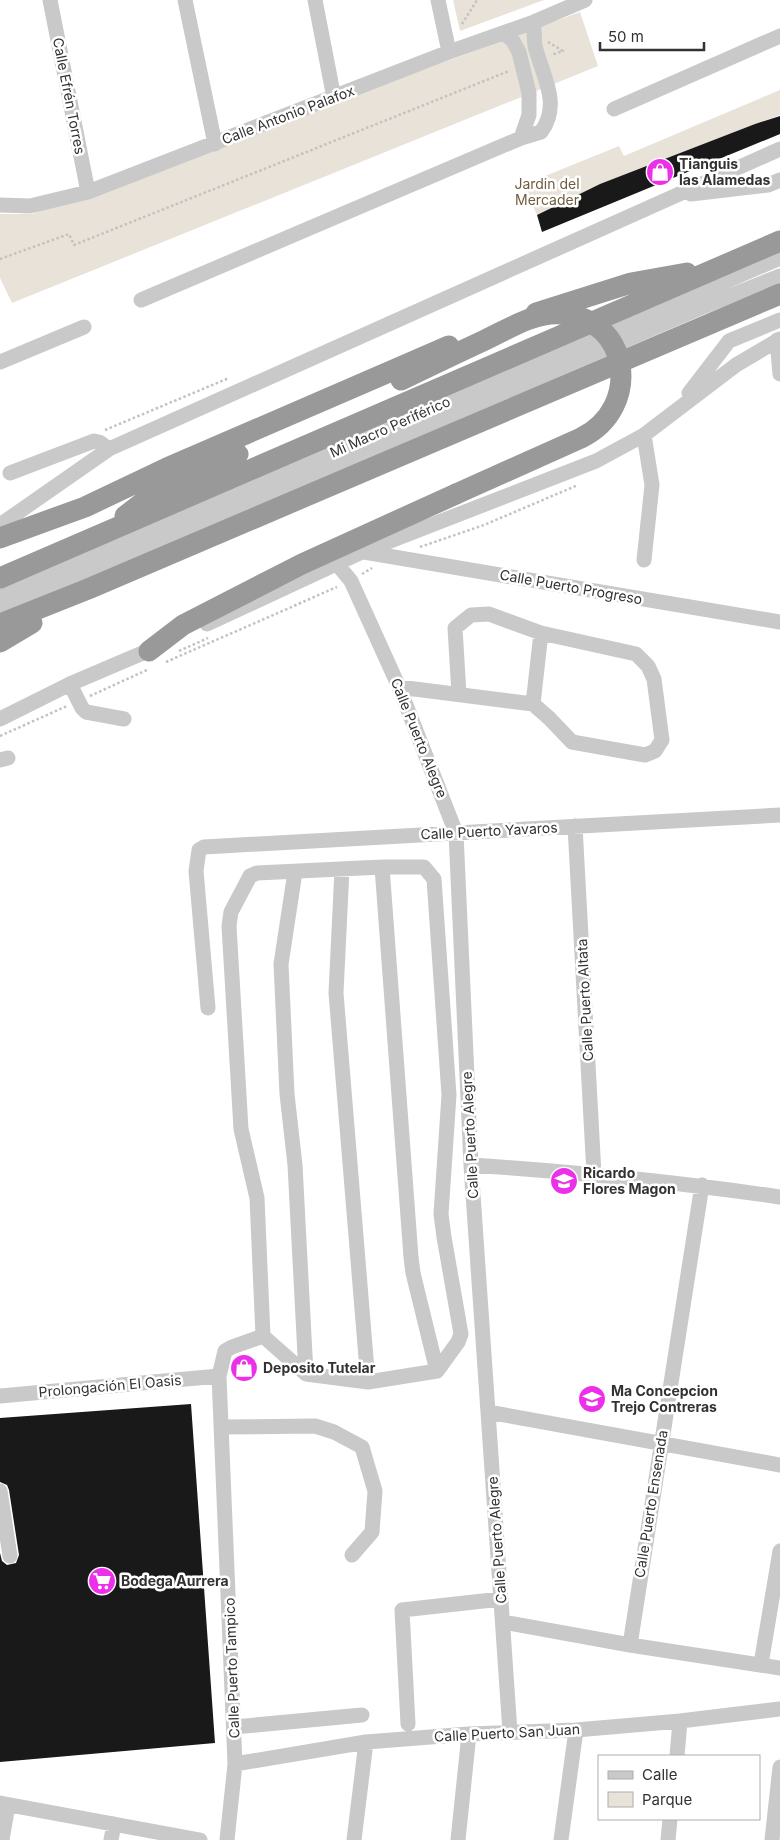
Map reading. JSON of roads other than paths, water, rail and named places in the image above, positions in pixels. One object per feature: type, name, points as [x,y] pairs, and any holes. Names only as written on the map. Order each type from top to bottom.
[{"type":"highway","points":[[0,578],[780,241]]},
{"type":"highway","points":[[0,538],[85,507],[167,468],[501,325],[553,306],[631,283],[715,269]]},
{"type":"highway","points":[[0,624],[88,589],[780,294]]},
{"type":"highway","points":[[85,507],[160,489],[401,380],[522,322],[551,314],[573,315],[601,330],[614,348],[621,368],[621,390],[613,410],[600,427],[586,436],[302,564],[182,625],[149,650]]},
{"type":"highway","points":[[99,536],[160,489]]},
{"type":"highway","points":[[0,642],[88,589]]},
{"type":"street","name":"Calle Efrén Torres","points":[[50,0],[88,192]]},
{"type":"street","points":[[185,0],[215,144]]},
{"type":"street","points":[[314,0],[334,98]]},
{"type":"street","points":[[438,0],[449,52]]},
{"type":"street","name":"Calle Antonio Palafox","points":[[0,205],[30,206],[88,192],[449,52],[504,33],[534,28],[576,2]]},
{"type":"street","points":[[141,300],[521,138],[541,132],[545,127],[550,112],[549,86],[540,59],[534,28]]},
{"type":"street","points":[[504,33],[513,41],[519,52],[529,93],[529,115],[521,138]]},
{"type":"street","points":[[614,109],[780,36]]},
{"type":"street","points":[[0,524],[109,449],[780,149]]},
{"type":"street","points":[[676,195],[768,185],[780,180]]},
{"type":"street","name":"Mi Macro Periférico","points":[[0,596],[780,258]]},
{"type":"street","name":"Mi Macro Periférico","points":[[0,609],[681,316],[780,276]]},
{"type":"street","points":[[677,408],[729,341],[780,320]]},
{"type":"street","points":[[0,362],[84,327]]},
{"type":"street","points":[[0,719],[70,684],[149,650],[362,552],[596,461],[644,435],[677,408],[736,365],[778,340],[780,374]]},
{"type":"street","points":[[644,435],[652,484],[644,560]]},
{"type":"street","points":[[10,473],[94,442],[99,442],[109,449]]},
{"type":"street","name":"Calle Puerto Progreso","points":[[362,552],[780,622]]},
{"type":"street","name":"Calle Puerto Alegre","points":[[337,564],[351,581],[399,686],[456,833],[471,1165],[510,1732]]},
{"type":"street","points":[[399,686],[533,704],[572,742],[645,755],[655,751],[662,740],[654,679],[648,666],[636,654],[541,633],[489,614],[471,615],[455,628],[459,694]]},
{"type":"street","points":[[533,704],[541,633]]},
{"type":"street","points":[[70,684],[86,712],[124,718]]},
{"type":"street","name":"Calle Puerto Yavaros","points":[[208,1008],[196,870],[199,850],[204,847],[780,815]]},
{"type":"street","name":"Calle Puerto Altata","points":[[575,826],[594,1174]]},
{"type":"street","points":[[382,867],[412,1265],[437,1371]]},
{"type":"street","points":[[424,867],[434,878],[449,1095],[441,1214],[461,1334],[458,1342],[437,1371],[368,1382],[306,1374],[263,1336],[258,1198],[241,1129],[228,926],[231,912],[250,876],[257,873],[342,869],[424,867]]},
{"type":"street","points":[[342,869],[336,993],[368,1382]]},
{"type":"street","points":[[295,872],[281,964],[287,1094],[295,1164],[306,1374]]},
{"type":"street","points":[[471,1165],[594,1174],[702,1185],[780,1196]]},
{"type":"street","name":"Calle Puerto Ensenada","points":[[630,1645],[660,1443],[702,1185]]},
{"type":"street","name":"Calle Puerto Tampico","points":[[227,1840],[235,1764],[219,1376],[225,1351],[263,1336]]},
{"type":"street","name":"Prolongación El Oasis","points":[[0,1396],[219,1376]]},
{"type":"street","points":[[488,1412],[780,1465]]},
{"type":"street","points":[[222,1426],[315,1426],[334,1432],[362,1447],[375,1491],[372,1532],[352,1554]]},
{"type":"street","points":[[0,1491],[10,1556]]},
{"type":"street","points":[[762,1664],[780,1551]]},
{"type":"street","points":[[408,1724],[402,1610],[501,1599]]},
{"type":"street","points":[[503,1622],[630,1645],[780,1668]]},
{"type":"street","name":"Calle Puerto San Juan","points":[[235,1764],[366,1742],[469,1734],[576,1730],[680,1721],[780,1709]]},
{"type":"street","points":[[234,1727],[362,1715]]},
{"type":"street","points":[[677,1755],[680,1721]]},
{"type":"street","points":[[561,1840],[576,1730]]},
{"type":"street","points":[[458,1840],[469,1734]]},
{"type":"street","points":[[354,1840],[366,1742]]},
{"type":"street","points":[[772,1840],[780,1767]]},
{"type":"street","points":[[2,1840],[4,1804],[200,1840]]},
{"type":"street","points":[[668,1840],[670,1820]]},
{"type":"street","points":[[111,1840],[114,1824]]},
{"type":"place","name":"Tianguis las Alamedas","points":[[660,172]]},
{"type":"place","name":"Ricardo Flores Magon","points":[[564,1181]]},
{"type":"place","name":"Deposito Tutelar","points":[[244,1368]]},
{"type":"place","name":"Ma Concepcion Trejo Contreras","points":[[592,1399]]},
{"type":"place","name":"Bodega Aurrera","points":[[102,1581]]},
{"type":"park label","name":"Jardin del Mercader","points":[[547,192]]}]
